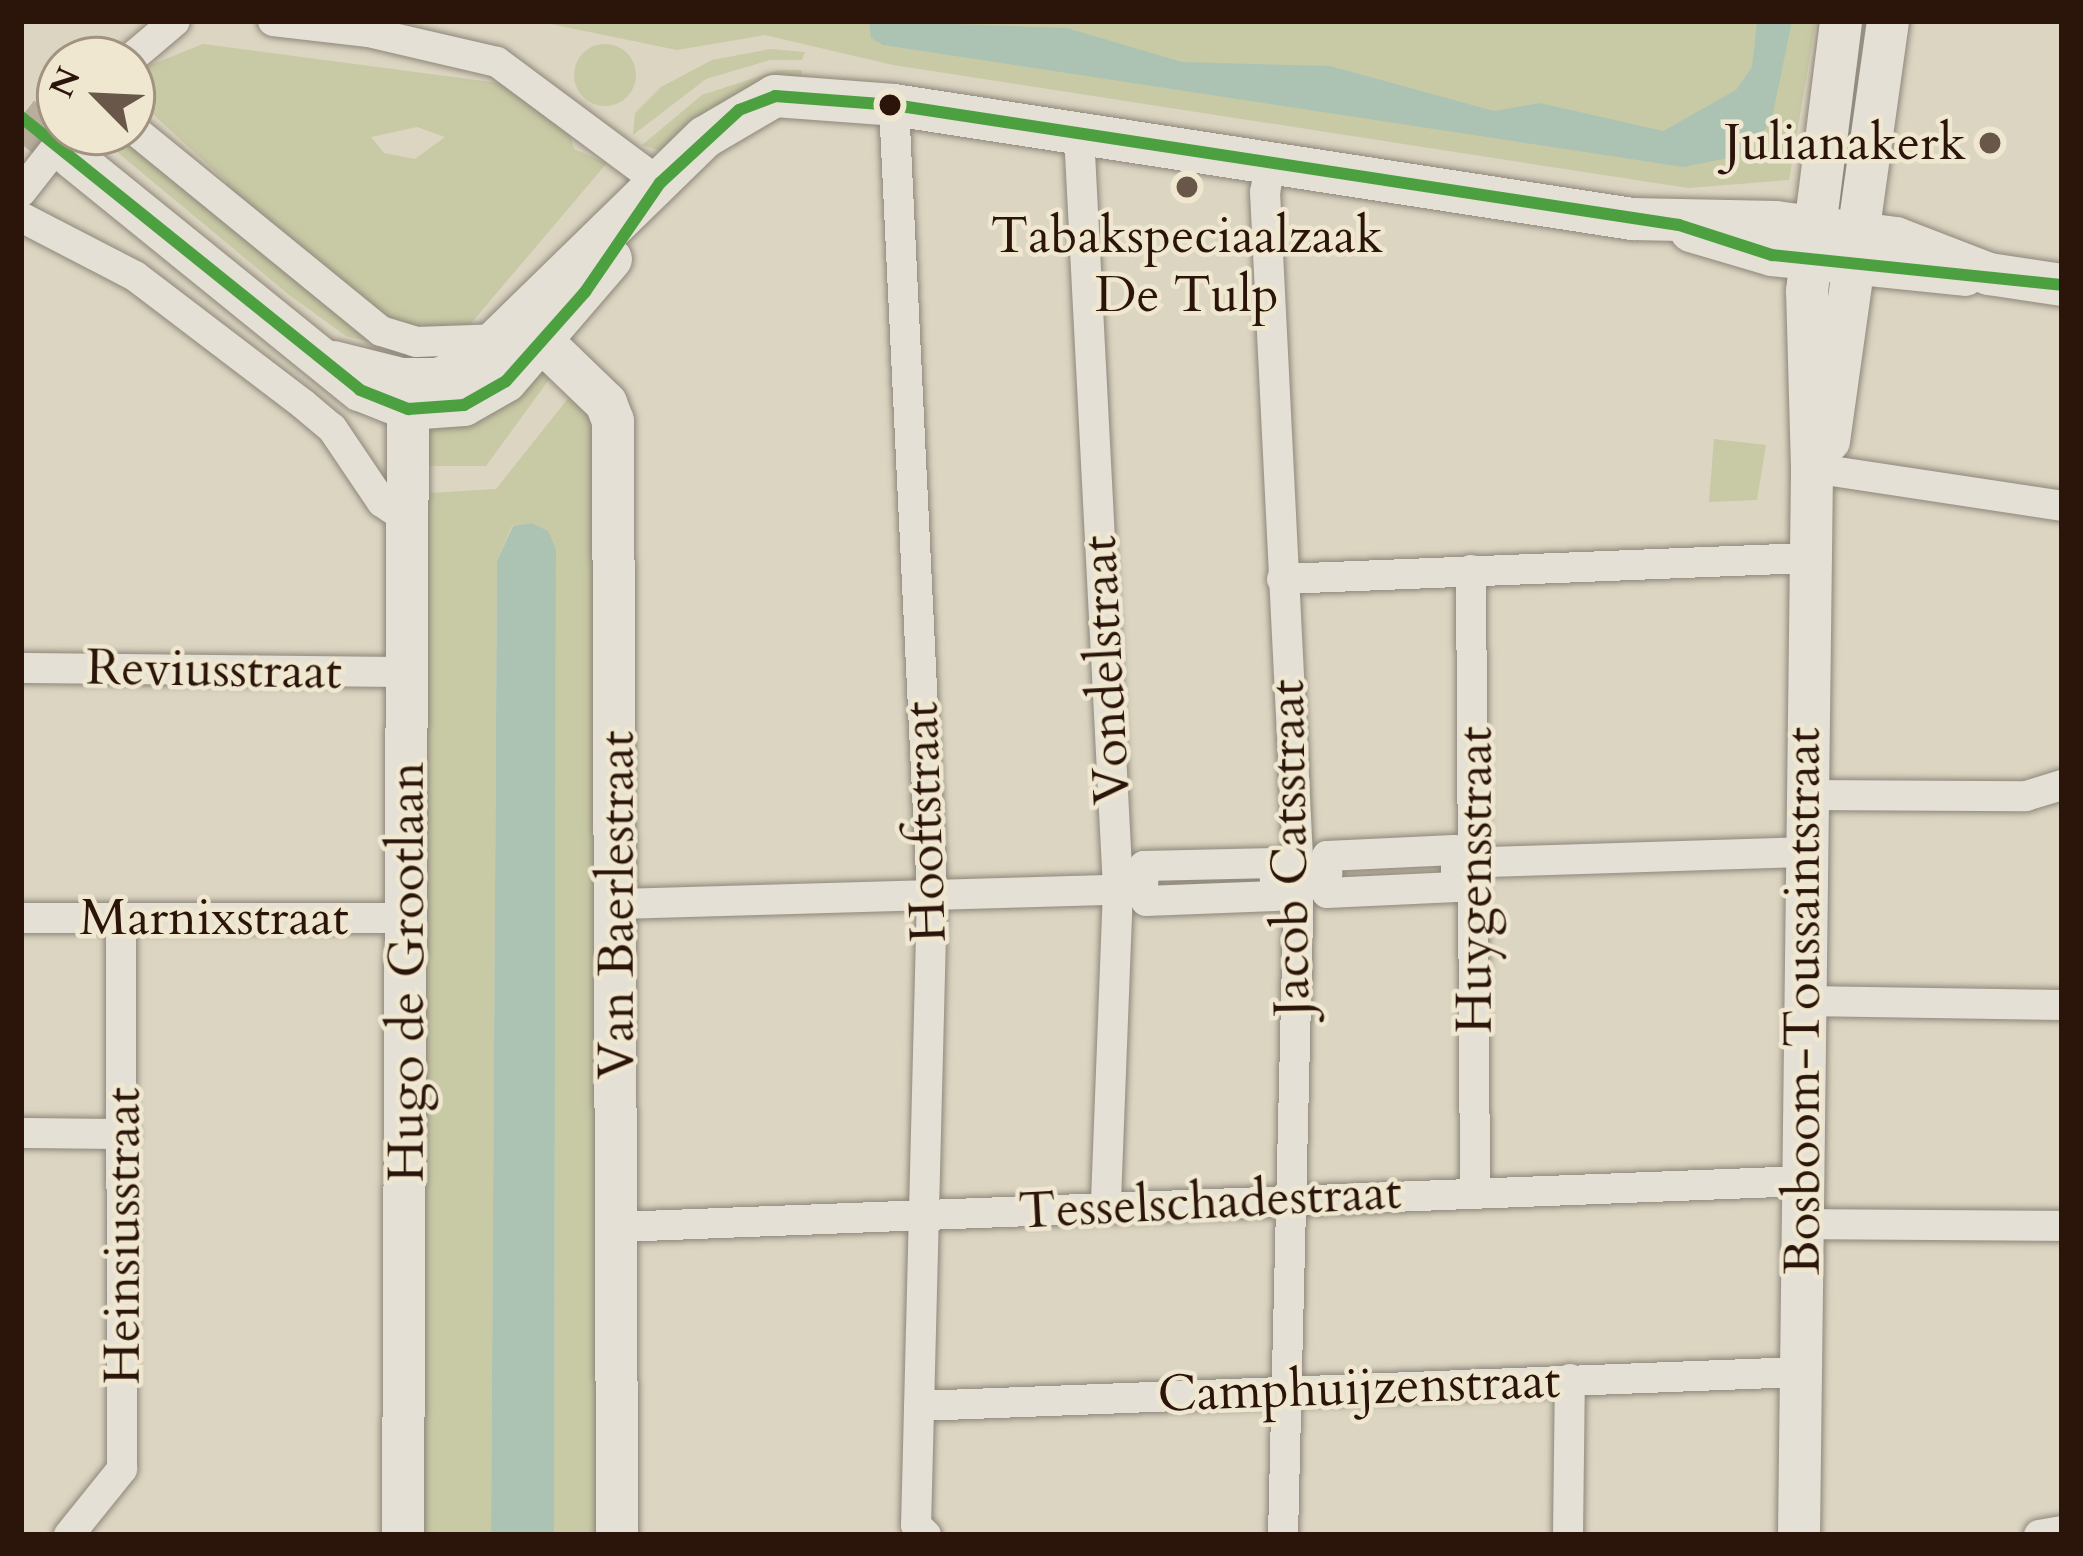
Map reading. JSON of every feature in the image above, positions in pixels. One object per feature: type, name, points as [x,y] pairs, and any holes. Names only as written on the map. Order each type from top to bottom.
[{"type":"street","points":[[273,21],[368,32],[497,62],[650,195]]},
{"type":"street","name":"Bosboom-Toussaintstraat","points":[[1799,1535],[1803,852],[1813,468],[1809,244],[1841,21]]},
{"type":"street","name":"Bosboom-Toussaintstraat","points":[[1813,468],[1828,444],[1888,21]]},
{"type":"street","points":[[84,156],[333,362],[360,390],[408,409],[444,410],[484,395],[522,341],[631,233],[650,195],[739,110],[775,96],[894,105],[1679,225],[1738,220],[1809,244],[2062,285]]},
{"type":"street","name":"Hooftstraat","points":[[894,105],[932,895],[916,1525],[926,1535]]},
{"type":"street","name":"Vondelstraat","points":[[1079,134],[1077,180],[1131,889],[1106,1207]]},
{"type":"street","points":[[156,148],[381,331],[416,342],[522,341]]},
{"type":"street","points":[[21,192],[59,156]]},
{"type":"street","name":"Jacob Catsstraat","points":[[1270,162],[1265,192],[1300,877],[1283,1535]]},
{"type":"street","points":[[21,217],[135,276],[332,428],[376,495],[407,519]]},
{"type":"street","points":[[333,362],[400,379],[438,379],[522,341]]},
{"type":"street","name":"Van Baerlestraat","points":[[522,341],[606,403],[613,421],[620,904],[617,1535]]},
{"type":"street","name":"Hugo de Grootlaan","points":[[403,1535],[408,409]]},
{"type":"street","points":[[1813,468],[2062,506]]},
{"type":"street","points":[[1282,579],[1808,558]]},
{"type":"street","name":"Huygensstraat","points":[[1471,570],[1466,862],[1475,1190]]},
{"type":"street","name":"Reviusstraat","points":[[21,668],[407,671]]},
{"type":"street","points":[[1804,795],[2026,796],[2062,785]]},
{"type":"street","points":[[620,904],[1131,889],[1144,866],[1274,863],[1300,877],[1328,856],[1454,850],[1466,862],[1803,852]]},
{"type":"street","name":"Marnixstraat","points":[[21,918],[407,918]]},
{"type":"street","name":"Heinsiusstraat","points":[[69,1535],[122,1469],[121,919]]},
{"type":"street","points":[[1803,1001],[2062,1005]]},
{"type":"street","points":[[21,1133],[124,1134]]},
{"type":"street","name":"Tesselschadestraat","points":[[617,1227],[1475,1190],[1803,1181]]},
{"type":"street","points":[[1803,1224],[2062,1226]]},
{"type":"street","name":"Camphuijzenstraat","points":[[919,1406],[1799,1372]]},
{"type":"street","points":[[1568,1535],[1570,1379]]},
{"type":"street","points":[[2039,1535],[2062,1531]]},
{"type":"shaded area","points":[[536,21],[1816,21],[1789,180],[1688,188],[893,65],[765,35],[677,50]]},
{"type":"shaded area","points":[[869,21],[1067,28],[1182,62],[1330,66],[1494,111],[1540,103],[1663,131],[1736,90],[1752,67],[1757,21],[1792,21],[1771,123],[1738,156],[1683,167],[883,45],[871,38]]},
{"type":"shaded area","points":[[203,44],[513,85],[568,126],[574,149],[607,163],[467,328],[444,333],[390,323],[226,192],[227,182],[156,117],[156,63]],"holes":[[[417,127],[445,137],[415,159],[384,153],[371,137]]]},
{"type":"shaded area","points":[[605,44],[627,53],[636,75],[627,97],[605,106],[583,97],[574,75],[583,53]]},
{"type":"shaded area","points":[[770,49],[805,52],[802,60],[770,60],[706,79],[633,135],[635,113],[661,87],[712,60]]},
{"type":"shaded area","points":[[779,70],[802,70],[802,80],[730,97],[667,153],[642,145],[702,95]]},
{"type":"shaded area","points":[[122,156],[145,156],[377,344],[346,336]]},
{"type":"shaded area","points":[[539,359],[556,370],[486,466],[420,466],[427,421]]},
{"type":"shaded area","points":[[577,387],[596,407],[603,1535],[554,1535],[556,549],[531,523],[512,526],[497,561],[491,1535],[414,1535],[416,494],[496,489]]},
{"type":"shaded area","points":[[1714,439],[1766,445],[1757,500],[1709,502]]},
{"type":"shaded area","points":[[531,523],[548,531],[556,549],[554,1535],[491,1535],[497,561],[513,526]]},
{"type":"tunnel","points":[[21,117],[73,158]]},
{"type":"transit line","points":[[21,117],[360,390],[408,409],[464,405],[506,381],[585,292],[660,183],[739,110],[775,96],[894,105],[1679,225],[1772,255],[2062,285]]},
{"type":"place","name":"Julianakerk","points":[[1990,143]]},
{"type":"place","name":"Tabakspeciaalzaak De Tulp","points":[[1187,187]]}]
